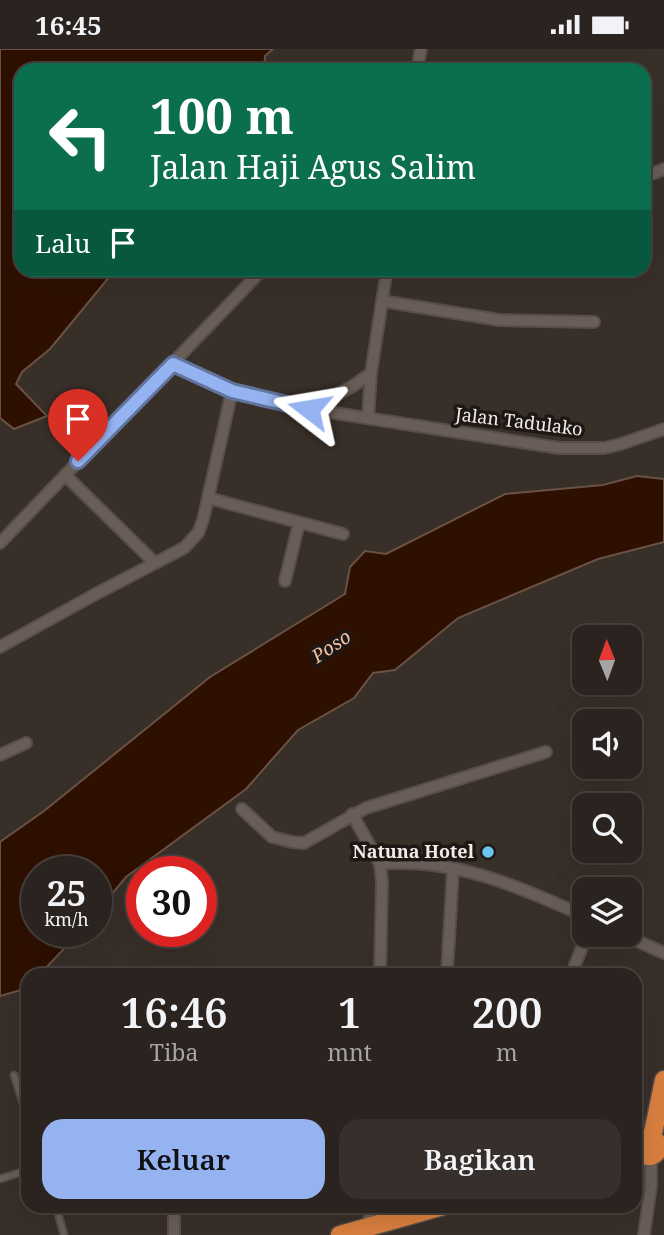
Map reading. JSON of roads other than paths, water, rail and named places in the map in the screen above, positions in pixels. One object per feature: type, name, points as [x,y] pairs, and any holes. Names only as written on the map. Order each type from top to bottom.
[{"type":"highway","points":[[645,1149],[664,1080]]},
{"type":"highway","points":[[340,1235],[369,1231],[422,1213]]},
{"type":"street","points":[[0,543],[255,277]]},
{"type":"street","points":[[368,418],[371,373],[386,277]]},
{"type":"street","points":[[382,301],[499,320],[594,322]]},
{"type":"street","points":[[173,364],[232,391],[309,409],[371,373]]},
{"type":"street","points":[[0,647],[192,541],[203,520],[232,391]]},
{"type":"street","name":"Jalan Tadulako","points":[[309,409],[575,449],[621,444],[664,429]]},
{"type":"street","points":[[65,475],[155,563]]},
{"type":"street","points":[[208,498],[343,534]]},
{"type":"street","points":[[285,581],[299,523]]},
{"type":"street","points":[[0,755],[26,743]]},
{"type":"street","points":[[242,809],[272,837],[300,843],[372,806],[546,752]]},
{"type":"street","points":[[352,814],[380,865],[380,968]]},
{"type":"street","points":[[380,865],[404,863],[503,881],[572,911]]},
{"type":"street","points":[[447,968],[453,870]]},
{"type":"street","points":[[642,943],[664,953]]},
{"type":"street","points":[[574,968],[582,947]]},
{"type":"street","points":[[644,1235],[651,1186],[645,1149]]},
{"type":"street","points":[[174,1213],[174,1235]]},
{"type":"street","points":[[369,1231],[370,1213]]},
{"type":"lane","points":[[14,1075],[21,1097]]},
{"type":"lane","points":[[0,1179],[21,1172]]},
{"type":"lane","points":[[57,1213],[64,1235]]},
{"type":"water","points":[[0,49],[273,49],[265,56],[264,63],[14,63],[14,277],[109,277],[50,349],[22,372],[16,384],[47,416],[14,429],[0,418]]},
{"type":"water","name":"Poso","points":[[637,476],[664,479],[664,542],[598,559],[458,618],[395,670],[373,673],[354,698],[298,730],[246,789],[155,856],[126,856],[126,877],[112,894],[112,856],[21,856],[21,947],[66,947],[46,968],[21,968],[21,990],[0,996],[0,842],[44,811],[210,677],[345,594],[350,567],[365,551],[386,554],[505,494],[603,485]]},
{"type":"place","name":"Natuna Hotel","points":[[488,852]]}]
